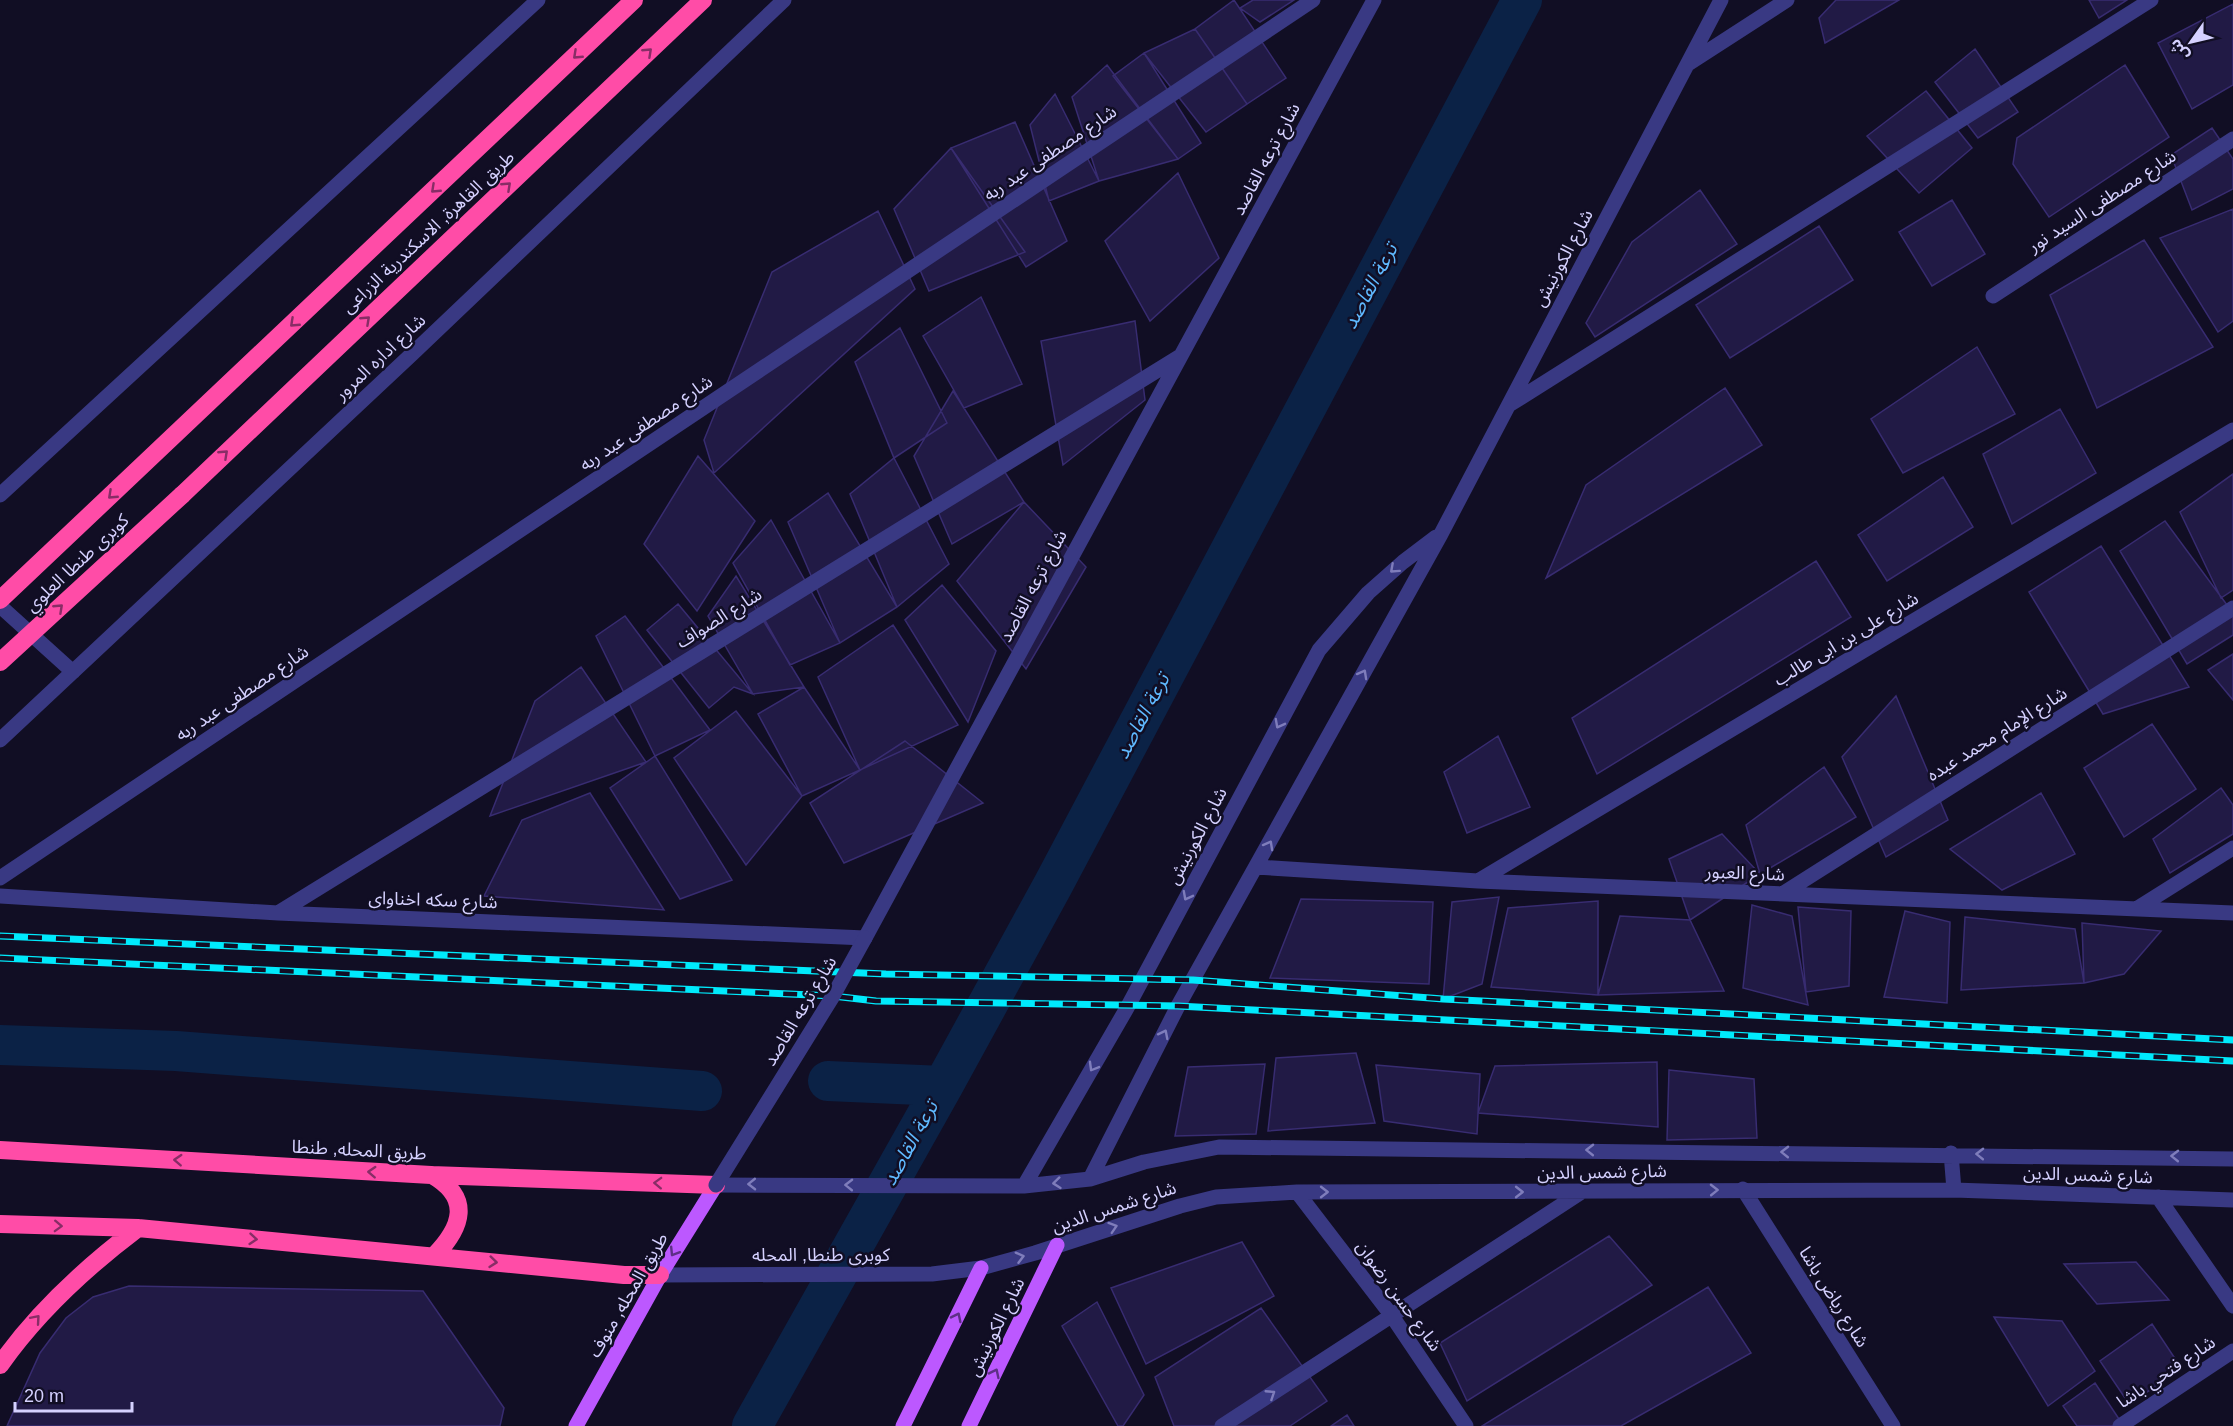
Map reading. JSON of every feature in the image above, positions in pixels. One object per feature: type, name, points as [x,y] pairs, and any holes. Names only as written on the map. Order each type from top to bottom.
[{"type":"highway","name":"طريق القاهرة, الاسكندرية الزراعى","points":[[155,455],[634,0]]},
{"type":"highway","name":"طريق القاهرة, الاسكندرية الزراعى","points":[[182,495],[703,0]]},
{"type":"highway","name":"كوبرى طنطا العلوي","points":[[0,600],[155,455]]},
{"type":"highway","name":"كوبرى طنطا العلوي","points":[[0,662],[182,495]]},
{"type":"highway","name":"طريق المحله, طنطا","points":[[0,1150],[431,1175],[716,1185]]},
{"type":"highway","points":[[431,1175],[447,1184],[457,1200],[460,1219],[453,1237],[435,1255]]},
{"type":"highway","points":[[0,1224],[138,1228],[624,1275],[660,1275]]},
{"type":"highway","points":[[0,1365],[52,1300],[94,1262],[138,1228]]},
{"type":"main road","name":"طريق المحله, منوف","points":[[576,1426],[660,1275],[716,1185]]},
{"type":"main road","name":"شارع الكورنيش","points":[[969,1426],[1057,1245]]},
{"type":"main road","points":[[903,1426],[981,1268]]},
{"type":"street","points":[[0,495],[538,0]]},
{"type":"street","name":"شارع اداره المرور","points":[[0,740],[784,0]]},
{"type":"street","name":"شارع مصطفى عبد ربه","points":[[0,878],[1313,0]]},
{"type":"street","name":"شارع ترعه القاصد","points":[[716,1185],[833,996],[1374,0]]},
{"type":"street","name":"شارع الكورنيش","points":[[1090,1179],[1178,1006],[1441,534],[1721,0]]},
{"type":"street","points":[[1685,66],[1787,0]]},
{"type":"street","points":[[1508,406],[2151,0]]},
{"type":"street","name":"شارع مصطفى السيد نور","points":[[1993,296],[2233,139]]},
{"type":"street","name":"شارع الصواف","points":[[278,913],[1181,356]]},
{"type":"street","name":"شارع على بن ابى طالب","points":[[1478,881],[2233,430]]},
{"type":"street","name":"شارع الكورنيش","points":[[1024,1186],[1127,1008],[1319,650],[1368,593],[1403,562],[1441,534]]},
{"type":"street","points":[[0,606],[73,672]]},
{"type":"street","name":"شارع الإمام محمد عبده","points":[[1782,894],[2233,608]]},
{"type":"street","points":[[2136,909],[2233,848]]},
{"type":"street","name":"شارع العبور","points":[[1256,867],[1478,881],[2233,913]]},
{"type":"street","name":"شارع سكه اخناواى","points":[[0,896],[278,913],[865,938]]},
{"type":"street","name":"شارع شمس الدين","points":[[1024,1186],[1090,1179],[1144,1162],[1219,1147],[2233,1159]]},
{"type":"street","points":[[1951,1154],[1954,1190]]},
{"type":"street","points":[[716,1185],[1024,1186]]},
{"type":"street","name":"شارع رياض باشا","points":[[1743,1190],[1893,1426]]},
{"type":"street","name":"شارع شمس الدين","points":[[981,1268],[1161,1211],[1216,1197],[1297,1191],[1954,1190],[2233,1200]]},
{"type":"street","name":"شارع حسن رضوان","points":[[1297,1191],[1392,1316],[1466,1426]]},
{"type":"street","points":[[1222,1426],[1580,1192]]},
{"type":"street","points":[[2158,1197],[2233,1306]]},
{"type":"street","name":"كوبرى طنطا, المحله","points":[[660,1275],[932,1274],[981,1268]]},
{"type":"street","name":"شارع فتحي باشا","points":[[2120,1426],[2233,1351]]},
{"type":"building","points":[[1234,0],[1286,78],[1247,104],[1195,29]]},
{"type":"building","points":[[1253,0],[1294,0],[1260,22],[1240,8]]},
{"type":"building","points":[[1836,0],[1899,0],[1825,43],[1819,18]]},
{"type":"building","points":[[2089,0],[2127,0],[2099,18]]},
{"type":"building","points":[[2233,4],[2233,85],[2192,109],[2158,43]]},
{"type":"building","points":[[1195,29],[1247,104],[1206,132],[1144,53]]},
{"type":"building","points":[[1975,49],[2018,112],[1978,138],[1935,82]]},
{"type":"building","points":[[1144,53],[1201,143],[1178,159],[1113,76]]},
{"type":"building","points":[[1107,65],[1178,159],[1099,181],[1072,97]]},
{"type":"building","points":[[2125,65],[2169,137],[2049,217],[2013,164],[2017,138]]},
{"type":"building","points":[[1926,91],[1972,148],[1919,193],[1867,136]]},
{"type":"building","points":[[1055,94],[1099,181],[1049,201],[1030,125]]},
{"type":"building","points":[[1015,122],[1067,241],[1026,267],[951,148]]},
{"type":"building","points":[[2212,128],[2233,159],[2233,189],[2192,210],[2171,155]]},
{"type":"building","points":[[951,148],[1025,252],[929,291],[894,209]]},
{"type":"building","points":[[1178,173],[1219,258],[1150,321],[1105,241]]},
{"type":"building","points":[[1700,190],[1737,244],[1595,337],[1586,323],[1632,242]]},
{"type":"building","points":[[1952,200],[1985,254],[1932,286],[1899,232]]},
{"type":"building","points":[[2233,209],[2233,321],[2218,332],[2160,238]]},
{"type":"building","points":[[878,211],[915,289],[714,473],[704,440],[772,272]]},
{"type":"building","points":[[1819,226],[1853,280],[1730,358],[1696,305]]},
{"type":"building","points":[[2144,240],[2213,347],[2097,408],[2050,295]]},
{"type":"building","points":[[981,297],[1022,384],[964,408],[923,336]]},
{"type":"building","points":[[1135,321],[1145,400],[1063,465],[1041,341]]},
{"type":"building","points":[[900,328],[947,423],[894,458],[855,362]]},
{"type":"building","points":[[1977,347],[2015,414],[1903,473],[1871,419]]},
{"type":"building","points":[[1725,388],[1762,445],[1546,578],[1586,485]]},
{"type":"building","points":[[953,391],[1024,502],[952,544],[914,456]]},
{"type":"building","points":[[2060,409],[2096,473],[2012,524],[1983,454]]},
{"type":"building","points":[[698,456],[755,521],[697,611],[644,544]]},
{"type":"building","points":[[894,458],[949,564],[897,607],[850,494]]},
{"type":"building","points":[[2233,474],[2233,590],[2221,598],[2180,512]]},
{"type":"building","points":[[1943,477],[1973,527],[1887,581],[1858,535]]},
{"type":"building","points":[[828,493],[897,607],[840,643],[788,522]]},
{"type":"building","points":[[1024,502],[1086,567],[1026,669],[957,581]]},
{"type":"building","points":[[771,520],[840,643],[790,665],[733,563]]},
{"type":"building","points":[[2165,521],[2233,613],[2233,635],[2187,664],[2120,551]]},
{"type":"building","points":[[2101,546],[2189,687],[2103,714],[2029,592]]},
{"type":"building","points":[[1816,561],[1851,617],[1597,774],[1572,718]]},
{"type":"building","points":[[736,576],[804,687],[753,694],[708,616]]},
{"type":"building","points":[[942,585],[996,651],[968,722],[905,620]]},
{"type":"building","points":[[678,604],[753,694],[734,687],[709,708],[647,630]]},
{"type":"building","points":[[625,616],[710,730],[655,756],[596,636]]},
{"type":"building","points":[[893,625],[958,725],[860,770],[818,677]]},
{"type":"building","points":[[2233,654],[2233,700],[2208,670]]},
{"type":"building","points":[[581,667],[646,762],[490,816],[535,701]]},
{"type":"building","points":[[804,687],[860,770],[802,796],[758,714]]},
{"type":"building","points":[[1896,696],[1948,820],[1886,857],[1842,757]]},
{"type":"building","points":[[736,711],[802,796],[746,865],[674,758]]},
{"type":"building","points":[[2152,724],[2196,789],[2124,837],[2084,768]]},
{"type":"building","points":[[1498,736],[1530,807],[1467,833],[1444,772]]},
{"type":"building","points":[[905,741],[983,803],[844,863],[810,803]]},
{"type":"building","points":[[655,756],[732,880],[680,899],[610,788]]},
{"type":"building","points":[[1824,767],[1856,817],[1760,874],[1746,825]]},
{"type":"building","points":[[2221,788],[2233,805],[2233,834],[2170,873],[2153,839]]},
{"type":"building","points":[[590,793],[664,910],[484,896],[522,820]]},
{"type":"building","points":[[2041,793],[2075,854],[2002,890],[1950,849]]},
{"type":"building","points":[[1722,834],[1760,874],[1690,920],[1669,859]]},
{"type":"building","points":[[1499,897],[1482,984],[1443,999],[1452,902]]},
{"type":"building","points":[[1301,899],[1433,902],[1429,984],[1270,978]]},
{"type":"building","points":[[1598,901],[1598,995],[1491,987],[1508,908]]},
{"type":"building","points":[[1752,905],[1792,916],[1808,1005],[1743,988]]},
{"type":"building","points":[[1798,907],[1851,911],[1849,986],[1806,992]]},
{"type":"building","points":[[1905,911],[1950,922],[1947,1003],[1884,997]]},
{"type":"building","points":[[1620,916],[1690,920],[1724,991],[1598,995]]},
{"type":"building","points":[[1965,917],[2075,929],[2084,983],[1961,990]]},
{"type":"building","points":[[2082,923],[2161,931],[2124,974],[2084,983]]},
{"type":"building","points":[[1356,1053],[1375,1123],[1268,1131],[1276,1058]]},
{"type":"building","points":[[1657,1062],[1658,1127],[1478,1113],[1495,1066]]},
{"type":"building","points":[[1265,1064],[1256,1134],[1175,1136],[1188,1067]]},
{"type":"building","points":[[1376,1065],[1480,1074],[1477,1134],[1384,1121]]},
{"type":"building","points":[[1669,1070],[1754,1079],[1757,1138],[1667,1140]]},
{"type":"building","points":[[1609,1236],[1652,1285],[1467,1401],[1440,1343]]},
{"type":"building","points":[[1242,1242],[1274,1296],[1146,1364],[1111,1288]]},
{"type":"building","points":[[2136,1262],[2169,1300],[2097,1304],[2064,1264]]},
{"type":"building","points":[[129,1286],[423,1291],[504,1408],[500,1426],[7,1426],[40,1353],[66,1318],[93,1297]]},
{"type":"building","points":[[1708,1287],[1751,1353],[1621,1426],[1482,1426]]},
{"type":"building","points":[[1097,1302],[1144,1395],[1123,1426],[1118,1426],[1062,1326]]},
{"type":"building","points":[[1261,1308],[1327,1401],[1290,1426],[1174,1426],[1155,1377]]},
{"type":"building","points":[[1994,1317],[2062,1321],[2095,1371],[2048,1406]]},
{"type":"building","points":[[2152,1324],[2182,1369],[2129,1404],[2100,1361]]},
{"type":"building","points":[[2095,1383],[2121,1422],[2113,1426],[2077,1426],[2063,1406]]},
{"type":"building","points":[[1347,1415],[1354,1426],[1331,1426]]},
{"type":"waterway","name":"ترعة القاصد","points":[[752,1426],[1053,885],[1522,0]]},
{"type":"waterway","points":[[0,1045],[176,1051],[702,1091]]},
{"type":"waterway","points":[[828,1081],[943,1086]]},
{"type":"railway","points":[[0,936],[886,974],[1193,980],[1443,999],[2233,1040]]},
{"type":"railway","points":[[0,958],[833,996],[876,1001],[1178,1006],[2233,1061]]}]
